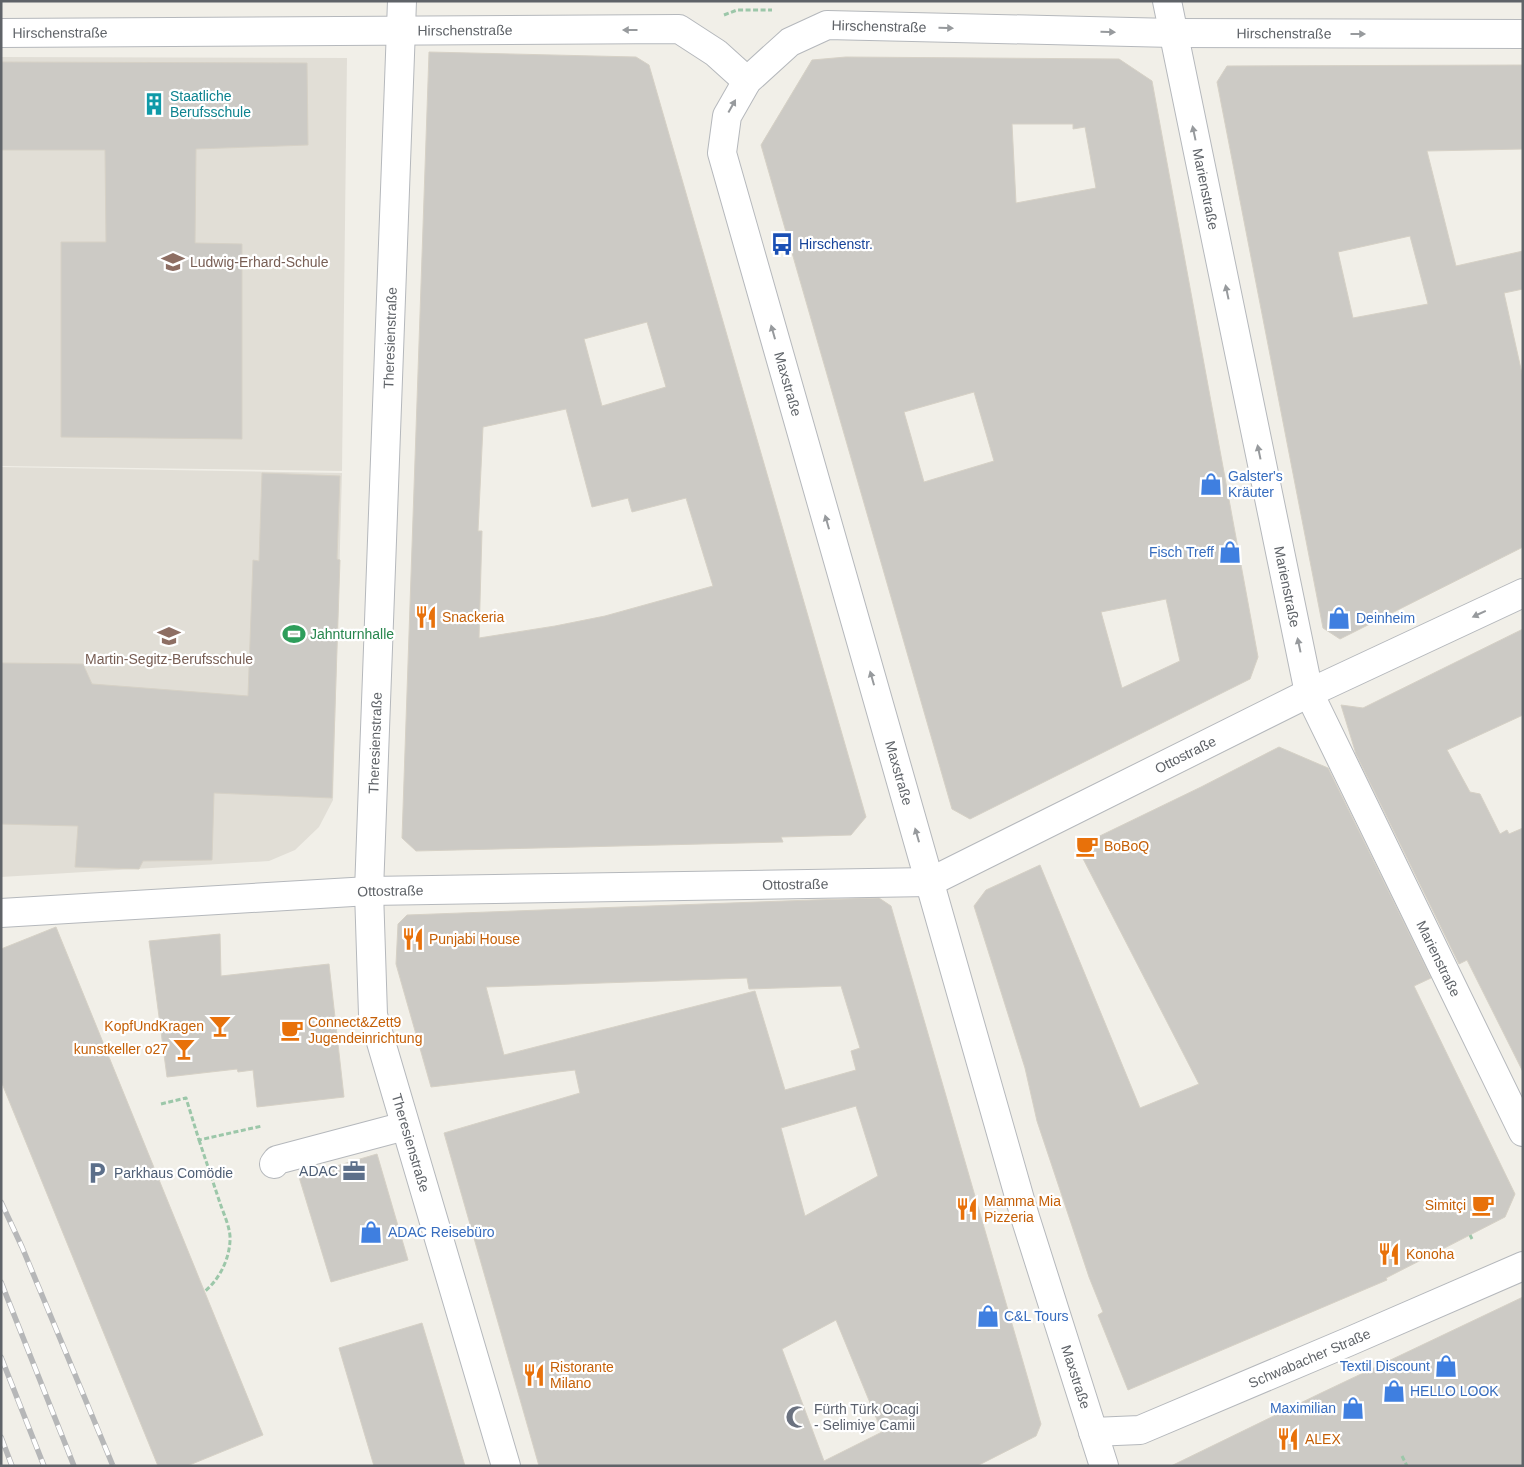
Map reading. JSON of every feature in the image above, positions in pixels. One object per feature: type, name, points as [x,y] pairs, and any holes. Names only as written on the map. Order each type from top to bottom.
[{"type":"street","name":"Theresienstraße","points":[[402,1],[369,891],[373,1015],[506,1466]]},
{"type":"street","name":"Marienstraße","points":[[1167,1],[1309,693],[1523,1132]]},
{"type":"street","name":"Hirschenstraße","points":[[827,25],[1173,33],[1523,34]]},
{"type":"street","name":"Maxstraße","points":[[827,25],[790,42],[747,80],[727,116],[722,153],[1025,1217],[1104,1466]]},
{"type":"street","name":"Hirschenstraße","points":[[1,32],[401,32],[679,29]]},
{"type":"street","points":[[679,29],[716,53],[747,80]]},
{"type":"street","name":"Ottostraße","points":[[1,913],[369,891],[930,882],[1309,693],[1523,593]]},
{"type":"street","points":[[274,1164],[277,1160],[405,1126]]},
{"type":"street","name":"Schwabacher Straße","points":[[1093,1432],[1140,1430],[1523,1266]]},
{"type":"path","name":"Hirschenstraße","points":[[679,29],[737,10],[788,10],[827,25]]},
{"type":"path","points":[[161,1104],[186,1098],[227,1224],[230,1239],[228,1254],[216,1280],[204,1292]]},
{"type":"path","points":[[199,1140],[262,1126]]},
{"type":"path","points":[[1402,1456],[1407,1466]]},
{"type":"shaded area","name":"Ludwig-Erhard-Schule","points":[[1,57],[347,58],[342,471],[1,466]]},
{"type":"shaded area","name":"Martin-Segitz-Berufsschule","points":[[1,467],[342,473],[333,800],[319,827],[295,850],[269,861],[1,877]]},
{"type":"building","points":[[429,52],[636,57],[649,65],[866,817],[851,835],[781,837],[783,842],[416,851],[402,838]],"holes":[[[647,322],[666,387],[602,406],[584,339]],[[566,409],[592,507],[628,498],[632,512],[686,498],[713,586],[605,616],[479,638],[482,531],[478,531],[483,427]]]},
{"type":"building","points":[[846,57],[1119,59],[1152,81],[1258,657],[1250,679],[970,819],[952,809],[761,145],[812,60]],"holes":[[[1012,124],[1073,124],[1073,129],[1085,127],[1096,188],[1016,203]],[[974,392],[994,461],[924,482],[904,412]],[[1166,599],[1180,661],[1122,688],[1101,612]]]},
{"type":"building","points":[[1,62],[307,63],[308,145],[196,149],[195,243],[242,244],[242,439],[61,437],[61,242],[106,242],[105,150],[1,150]]},
{"type":"building","points":[[1523,65],[1523,149],[1427,151],[1456,266],[1523,251],[1523,289],[1504,293],[1523,378],[1523,547],[1340,639],[1323,628],[1217,82],[1227,66]],"holes":[[[1410,236],[1428,304],[1353,318],[1338,252]]]},
{"type":"building","points":[[262,473],[340,476],[337,559],[340,560],[332,798],[214,793],[212,860],[143,861],[139,869],[75,867],[78,826],[1,824],[1,663],[83,664],[92,684],[248,696],[253,560],[259,561]]},
{"type":"building","points":[[1523,629],[1523,715],[1447,750],[1470,792],[1480,794],[1500,834],[1507,830],[1509,834],[1523,828],[1523,1072],[1467,960],[1459,964],[1356,754],[1341,705],[1363,708]]},
{"type":"building","points":[[1279,747],[1328,768],[1431,978],[1414,986],[1515,1194],[1505,1217],[1386,1278],[1387,1280],[1128,1390],[1098,1315],[1103,1312],[1089,1277],[1037,1121],[1025,1068],[974,906],[986,890],[1040,865],[1140,1108],[1199,1084],[1077,847]]},
{"type":"building","points":[[879,898],[891,906],[1041,1424],[1036,1436],[977,1466],[539,1466],[444,1133],[580,1093],[575,1070],[431,1087],[396,964],[398,924],[407,915]],"holes":[[[747,978],[749,989],[841,986],[860,1048],[851,1051],[856,1070],[785,1090],[755,991],[504,1055],[486,987]],[[856,1106],[878,1176],[805,1216],[781,1128]],[[836,1320],[882,1432],[824,1461],[782,1349]]]},
{"type":"building","name":"Parkhaus Comödie","points":[[56,927],[263,1435],[187,1466],[158,1466],[1,1081],[1,949]]},
{"type":"building","points":[[220,934],[221,976],[329,964],[344,1097],[257,1107],[253,1070],[238,1072],[237,1069],[167,1077],[149,941]]},
{"type":"building","points":[[377,1154],[408,1260],[331,1282],[299,1177]]},
{"type":"building","points":[[1523,1297],[1523,1466],[1171,1466],[1319,1394]]},
{"type":"building","points":[[422,1323],[465,1466],[374,1466],[339,1348]]},
{"type":"railway","points":[[1,1202],[22,1247],[113,1466]]},
{"type":"railway","points":[[1,1282],[74,1466]]},
{"type":"railway","points":[[1,1357],[44,1466]]},
{"type":"railway","points":[[1,1437],[12,1466]]},
{"type":"place","name":"Staatliche Berufsschule","points":[[154,104]]},
{"type":"place","name":"Hirschenstr.","points":[[782,244]]},
{"type":"place","name":"Ludwig-Erhard-Schule","points":[[173,262]]},
{"type":"place","name":"Galster's Kräuter","points":[[1211,484]]},
{"type":"place","name":"Fisch Treff","points":[[1230,552]]},
{"type":"place","name":"Snackeria","points":[[426,617]]},
{"type":"place","name":"Deinheim","points":[[1339,618]]},
{"type":"place","name":"Jahnturnhalle","points":[[294,634]]},
{"type":"place","name":"Martin-Segitz-Berufsschule","points":[[169,636]]},
{"type":"place","name":"BoBoQ","points":[[1087,846]]},
{"type":"place","name":"Punjabi House","points":[[413,939]]},
{"type":"place","name":"KopfUndKragen","points":[[220,1026]]},
{"type":"place","name":"Connect&Zett9 Jugendeinrichtung","points":[[292,1030]]},
{"type":"place","name":"kunstkeller o27","points":[[184,1049]]},
{"type":"place","name":"ADAC","points":[[354,1171]]},
{"type":"place","name":"Parkhaus Comödie","points":[[97,1173]]},
{"type":"place","name":"Simitçi","points":[[1483,1205]]},
{"type":"place","name":"Mamma Mia Pizzeria","points":[[967,1209]]},
{"type":"place","name":"ADAC Reisebüro","points":[[371,1232]]},
{"type":"place","name":"Konoha","points":[[1389,1254]]},
{"type":"place","name":"C&L Tours","points":[[988,1316]]},
{"type":"place","name":"Textil Discount","points":[[1446,1366]]},
{"type":"place","name":"Ristorante Milano","points":[[534,1375]]},
{"type":"place","name":"HELLO LOOK","points":[[1394,1391]]},
{"type":"place","name":"Maximilian","points":[[1353,1408]]},
{"type":"place","name":"Fürth Türk Ocagi - Selimiye Camii","points":[[797,1417]]},
{"type":"place","name":"ALEX","points":[[1288,1439]]}]
